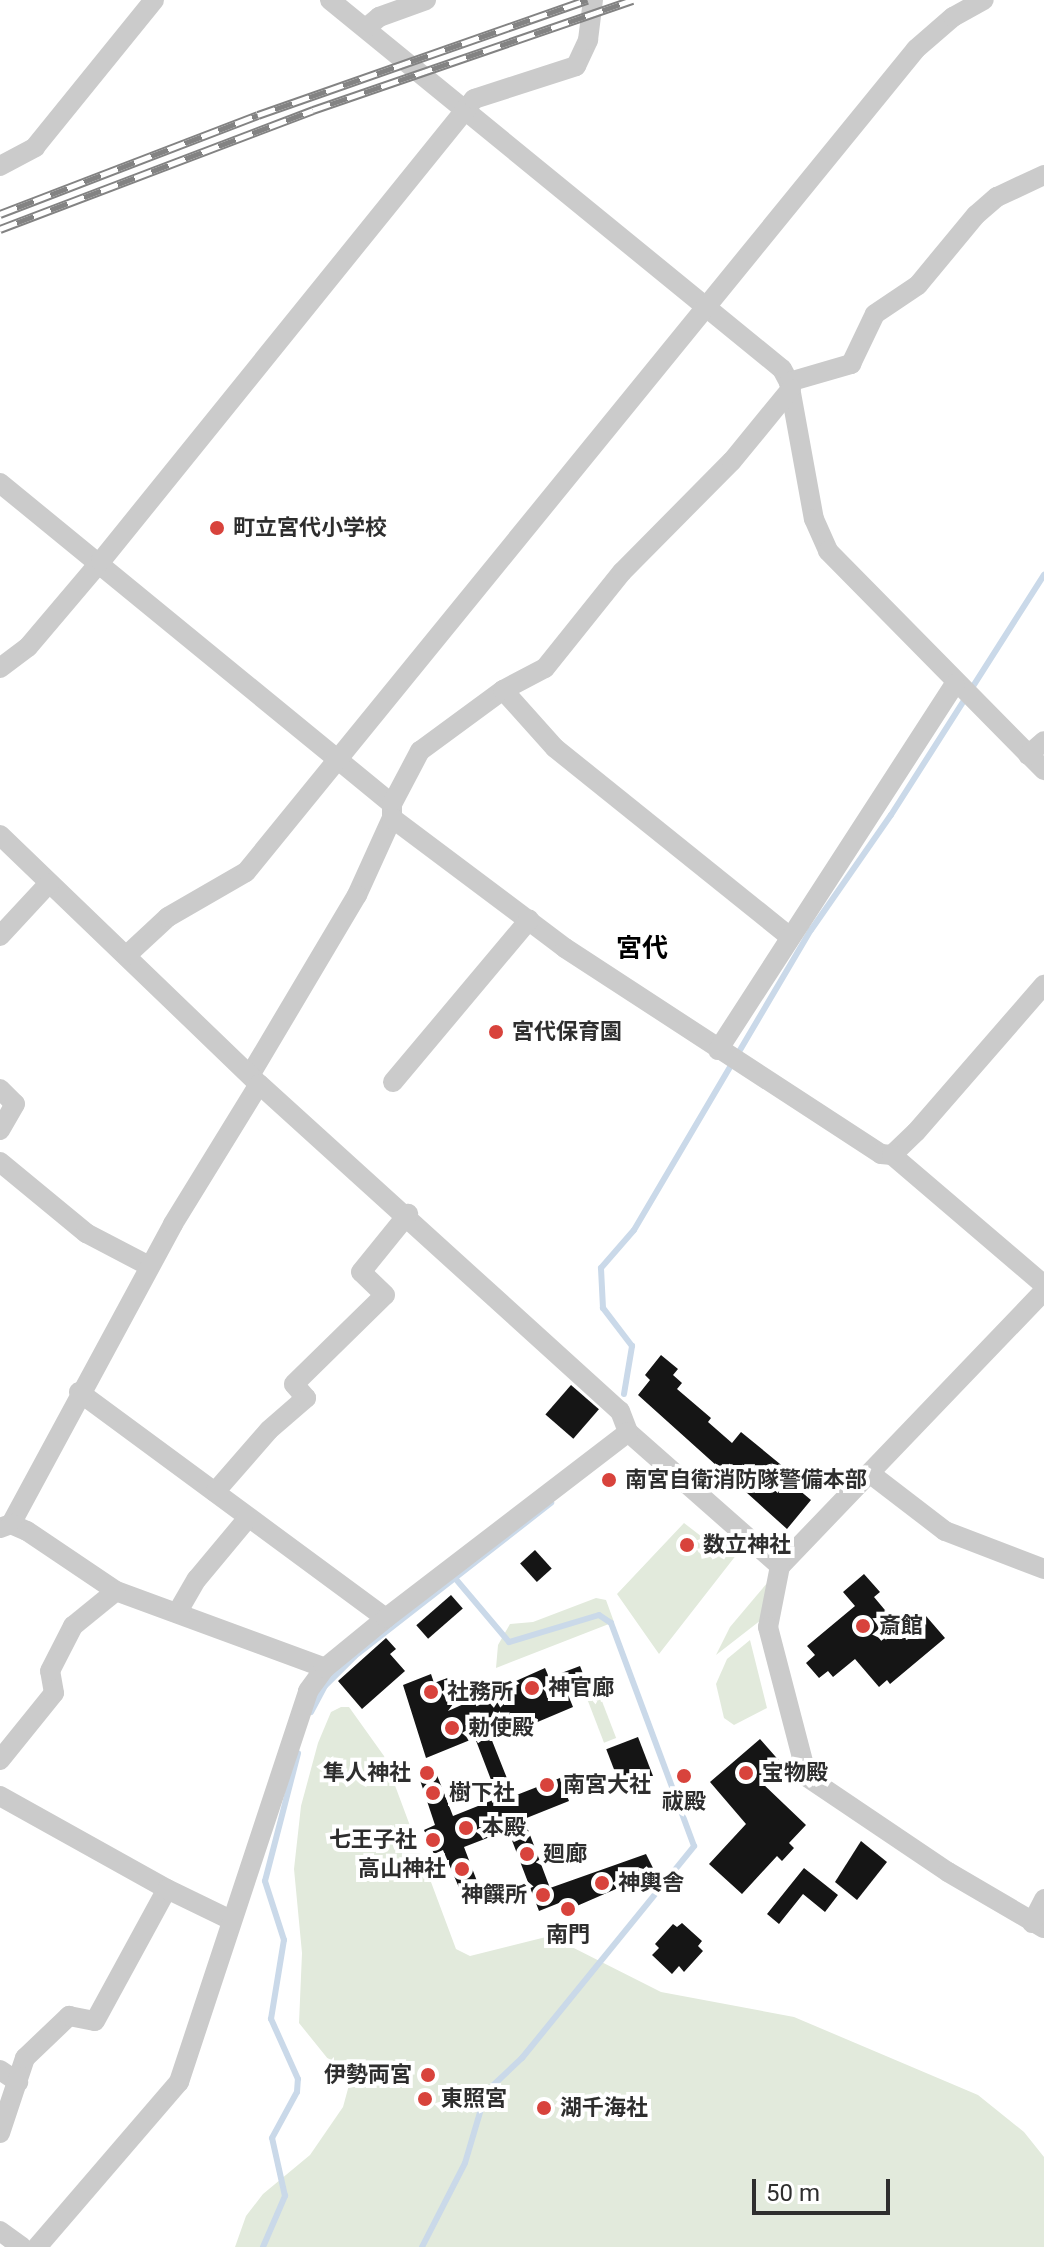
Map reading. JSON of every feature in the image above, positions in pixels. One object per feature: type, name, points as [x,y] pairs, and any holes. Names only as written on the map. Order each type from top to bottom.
[{"type":"street","points":[[0,166],[35,147],[154,0]]},
{"type":"street","points":[[330,0],[782,369],[790,386],[814,519],[828,551],[964,693],[1044,770]]},
{"type":"street","points":[[366,28],[379,17],[426,0]]},
{"type":"street","points":[[0,668],[28,647],[101,561],[474,99],[576,66],[588,40],[593,0]]},
{"type":"street","points":[[127,955],[168,917],[246,872],[916,49],[953,17],[984,0]]},
{"type":"street","points":[[325,1668],[116,1591],[5,1526],[357,895],[420,751],[503,690],[545,668],[622,572],[732,461],[790,386],[851,364],[875,314],[918,285],[976,215],[997,197],[1044,175]]},
{"type":"street","points":[[0,483],[101,561],[341,758],[392,811],[529,920],[727,1056],[881,1154],[892,1155],[1044,1288],[872,1475],[780,1566],[768,1627],[807,1777],[1038,1926],[1044,1899]]},
{"type":"street","points":[[503,690],[555,748],[789,936]]},
{"type":"street","points":[[727,1056],[789,936],[964,693]]},
{"type":"street","points":[[1028,755],[1044,741]]},
{"type":"street","points":[[0,835],[255,1079],[408,1214],[620,1411],[628,1432],[780,1566]]},
{"type":"street","points":[[0,936],[49,883]]},
{"type":"street","points":[[393,1082],[529,920]]},
{"type":"street","points":[[892,1155],[1044,985]]},
{"type":"street","points":[[0,1089],[15,1104],[0,1130]]},
{"type":"street","points":[[0,1162],[86,1233],[149,1266]]},
{"type":"street","points":[[215,1492],[269,1430],[306,1398],[294,1384],[385,1295],[361,1272],[408,1214]]},
{"type":"street","points":[[79,1392],[247,1519],[386,1618]]},
{"type":"street","points":[[37,2247],[179,2082],[295,1719],[325,1668],[628,1432]]},
{"type":"street","points":[[872,1475],[945,1531],[1044,1569]]},
{"type":"street","points":[[177,1613],[197,1579],[247,1519]]},
{"type":"street","points":[[2,1755],[54,1693],[50,1671],[73,1626],[116,1591]]},
{"type":"street","points":[[0,1796],[167,1889],[231,1920]]},
{"type":"street","points":[[0,2133],[9,2076],[69,2016],[95,2021],[126,1973],[167,1889]]},
{"type":"street","points":[[0,2231],[22,2247]]},
{"type":"shaded area","points":[[684,1523],[706,1540],[717,1531],[737,1554],[659,1654],[617,1594]]},
{"type":"shaded area","points":[[768,1582],[761,1620],[716,1655],[730,1627]]},
{"type":"shaded area","points":[[596,1598],[606,1600],[614,1622],[496,1668],[498,1645],[510,1624],[533,1622]]},
{"type":"shaded area","points":[[750,1640],[767,1708],[734,1725],[724,1718],[716,1684],[727,1659]]},
{"type":"shaded area","points":[[595,1683],[616,1738],[604,1743],[583,1688]]},
{"type":"shaded area","points":[[349,1707],[384,1756],[456,1949],[470,1956],[550,1936],[661,1992],[794,2017],[978,2095],[1024,2132],[1044,2157],[1044,2247],[235,2247],[246,2216],[263,2194],[310,2155],[343,2107],[349,2085],[299,2023],[302,1953],[294,1869],[301,1806],[318,1743],[331,1712]]},
{"type":"building","points":[[661,1355],[678,1369],[673,1375],[682,1383],[677,1389],[711,1418],[708,1422],[732,1443],[741,1432],[791,1473],[786,1479],[811,1500],[787,1529],[638,1395],[650,1380],[645,1375]]},
{"type":"building","points":[[571,1385],[599,1409],[573,1439],[545,1414]]},
{"type":"building","points":[[535,1550],[552,1569],[537,1582],[520,1563]]},
{"type":"building","name":"斎館","points":[[864,1574],[880,1592],[874,1597],[905,1634],[926,1616],[945,1638],[890,1684],[887,1680],[879,1687],[855,1659],[833,1677],[828,1671],[819,1678],[806,1663],[815,1655],[807,1646],[855,1606],[843,1592]]},
{"type":"building","points":[[451,1595],[463,1609],[428,1639],[416,1625]]},
{"type":"building","points":[[386,1638],[396,1649],[390,1654],[405,1671],[362,1709],[338,1681]]},
{"type":"building","points":[[580,1666],[587,1684],[567,1692],[573,1707],[521,1729],[516,1714],[489,1724],[489,1733],[514,1796],[560,1778],[569,1801],[524,1819],[550,1888],[646,1854],[655,1872],[563,1912],[559,1903],[539,1911],[508,1830],[464,1847],[483,1897],[466,1904],[443,1850],[434,1854],[424,1830],[435,1825],[417,1771],[433,1765],[453,1816],[498,1798],[475,1738],[426,1758],[403,1685],[431,1674],[434,1683],[450,1677],[458,1697],[448,1711],[545,1668],[548,1675],[556,1675]]},
{"type":"building","points":[[638,1737],[654,1778],[622,1790],[606,1749]]},
{"type":"building","points":[[760,1739],[782,1764],[761,1782],[806,1825],[789,1843],[794,1848],[782,1861],[777,1856],[742,1894],[709,1864],[746,1824],[710,1782]]},
{"type":"building","points":[[861,1841],[887,1862],[857,1900],[835,1882]]},
{"type":"building","points":[[804,1868],[838,1895],[825,1912],[803,1894],[779,1924],[767,1914]]},
{"type":"building","points":[[682,1923],[702,1941],[698,1946],[703,1951],[684,1972],[679,1966],[672,1974],[652,1955],[659,1948],[655,1944],[673,1924],[677,1927]]},
{"type":"waterway","points":[[624,1394],[632,1346],[603,1308],[601,1268],[634,1230],[811,930],[891,815],[1044,575]]},
{"type":"waterway","points":[[311,1712],[325,1686],[355,1656],[551,1503]]},
{"type":"waterway","points":[[422,2247],[465,2163],[486,2092],[522,2058],[694,1846],[611,1623],[599,1615],[509,1642],[455,1578]]},
{"type":"waterway","points":[[263,2247],[285,2196],[272,2138],[297,2092],[298,2079],[271,2019],[284,1940],[265,1881],[298,1753]]},
{"type":"railway","points":[[0,214],[258,115],[587,0]]},
{"type":"railway","points":[[0,229],[313,110],[633,0]]},
{"type":"place","name":"町立宮代小学校","points":[[217,528]]},
{"type":"place","name":"宮代保育園","points":[[496,1032]]},
{"type":"place","name":"南宮自衛消防隊警備本部","points":[[609,1480]]},
{"type":"place","name":"数立神社","points":[[687,1545]]},
{"type":"place","name":"斎館","points":[[863,1626]]},
{"type":"place","name":"神官廊","points":[[532,1688]]},
{"type":"place","name":"社務所","points":[[431,1692]]},
{"type":"place","name":"勅使殿","points":[[452,1728]]},
{"type":"place","name":"隼人神社","points":[[427,1773]]},
{"type":"place","name":"宝物殿","points":[[746,1773]]},
{"type":"place","name":"祓殿","points":[[684,1776]]},
{"type":"place","name":"南宮大社","points":[[547,1785]]},
{"type":"place","name":"樹下社","points":[[433,1793]]},
{"type":"place","name":"本殿","points":[[466,1828]]},
{"type":"place","name":"七王子社","points":[[433,1840]]},
{"type":"place","name":"廻廊","points":[[527,1854]]},
{"type":"place","name":"高山神社","points":[[462,1869]]},
{"type":"place","name":"神輿舎","points":[[602,1883]]},
{"type":"place","name":"神饌所","points":[[543,1895]]},
{"type":"place","name":"南門","points":[[568,1909]]},
{"type":"place","name":"伊勢両宮","points":[[428,2075]]},
{"type":"place","name":"東照宮","points":[[425,2099]]},
{"type":"place","name":"湖千海社","points":[[544,2108]]},
{"type":"district","name":"宮代","points":[[642,949]]}]
